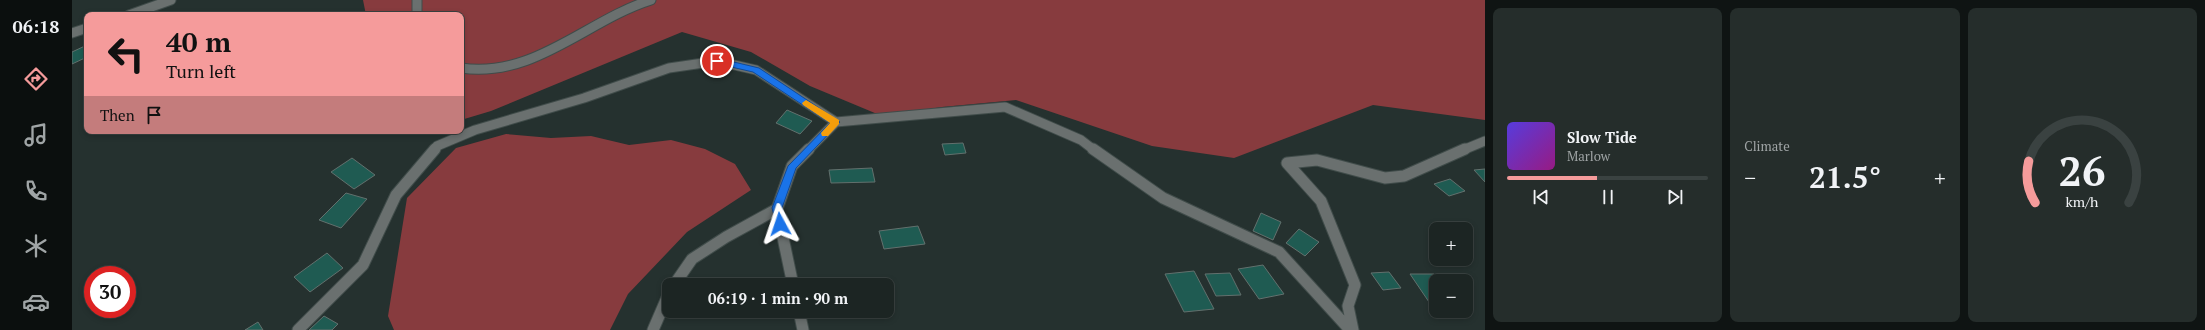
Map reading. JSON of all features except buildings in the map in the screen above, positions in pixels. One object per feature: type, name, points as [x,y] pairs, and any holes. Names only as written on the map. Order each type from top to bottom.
[{"type":"street","points":[[137,12],[171,0]]},
{"type":"street","points":[[417,0],[417,12]]},
{"type":"street","points":[[464,68],[490,71],[533,58],[635,6],[651,0]]},
{"type":"street","points":[[72,33],[84,29]]},
{"type":"street","points":[[298,330],[363,265],[396,195],[437,146],[475,130],[584,98],[669,68],[717,61],[756,70],[836,122],[1006,107],[1081,140],[1163,198],[1278,252],[1351,330]]},
{"type":"street","points":[[792,278],[777,208],[792,166],[836,122]]},
{"type":"street","points":[[1351,330],[1348,306],[1355,284],[1321,201],[1287,163],[1317,160],[1385,178],[1404,176],[1482,140],[1485,141]]},
{"type":"street","points":[[679,278],[692,260],[726,237],[777,208]]},
{"type":"street","points":[[653,330],[662,309]]},
{"type":"street","points":[[800,318],[803,330]]},
{"type":"shaded area","points":[[363,0],[1485,0],[1485,120],[1373,105],[1234,158],[1152,146],[1016,100],[942,107],[882,116],[810,86],[751,52],[682,32],[491,111],[464,119],[464,12],[365,12]]},
{"type":"shaded area","points":[[506,134],[551,138],[591,136],[629,145],[671,140],[705,149],[735,164],[751,190],[687,232],[628,294],[610,330],[394,330],[388,316],[407,198],[456,148]]},
{"type":"slow traffic","points":[[806,103],[836,122],[825,133]]},
{"type":"route","points":[[717,61],[756,70],[836,122],[792,166],[777,208],[780,224]]}]
